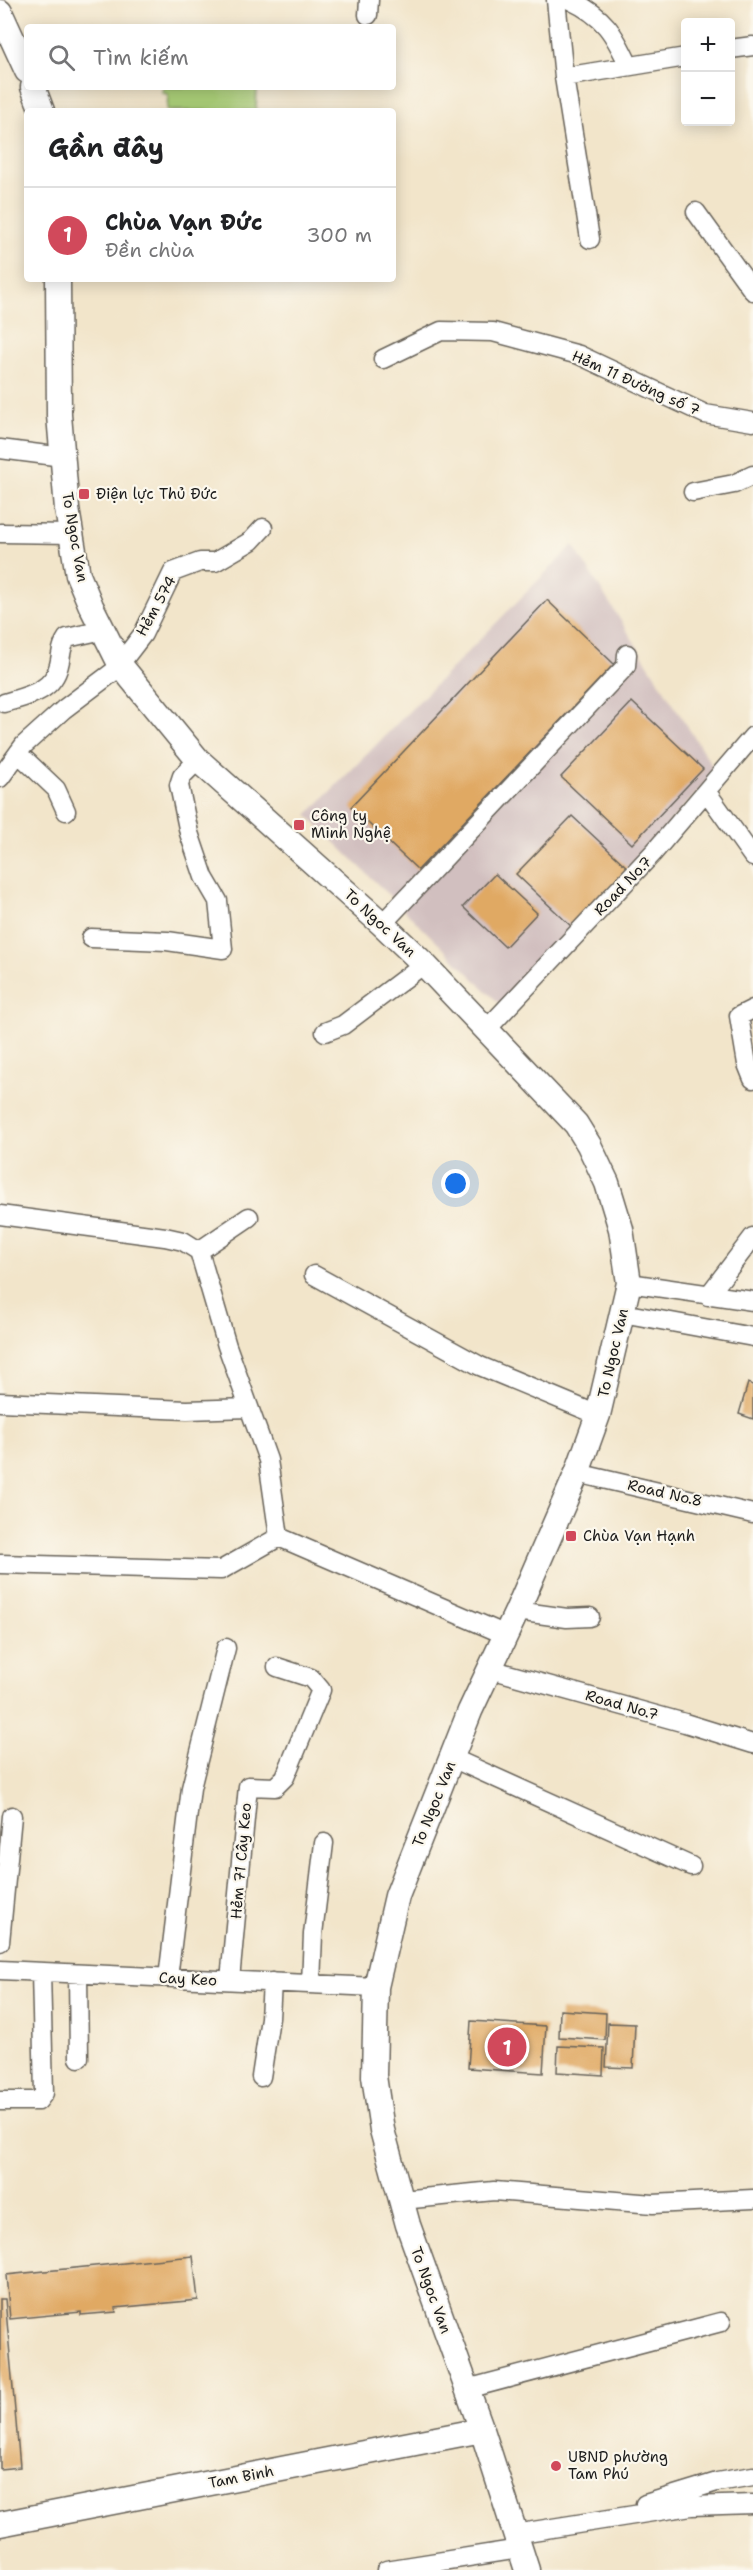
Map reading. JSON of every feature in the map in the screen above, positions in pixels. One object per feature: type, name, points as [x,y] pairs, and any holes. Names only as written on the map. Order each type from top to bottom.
[{"type":"main road","points":[[0,12],[8,44],[24,67]]},
{"type":"main road","points":[[34,90],[41,108]]},
{"type":"main road","name":"To Ngoc Van","points":[[57,282],[59,415],[67,509],[73,534],[78,575],[120,665],[198,760],[424,964],[576,1124],[607,1183],[621,1229],[629,1283],[598,1415],[577,1473],[517,1611],[470,1711],[397,1896],[376,1987],[374,2076],[382,2130],[408,2225],[482,2430],[520,2551]]},
{"type":"main road","name":"Tam Binh","points":[[0,2524],[482,2430]]},
{"type":"street","points":[[556,0],[564,77],[590,239]]},
{"type":"street","points":[[570,0],[597,15],[616,36],[629,66]]},
{"type":"street","points":[[735,48],[753,46]]},
{"type":"street","points":[[564,77],[681,58]]},
{"type":"street","points":[[696,212],[753,291]]},
{"type":"street","name":"Hẻm 11 Đường số 7","points":[[383,359],[441,331],[493,332],[579,355],[705,414],[753,422]]},
{"type":"street","points":[[0,449],[63,457]]},
{"type":"street","points":[[693,492],[735,484],[753,475]]},
{"type":"street","name":"Hẻm 574","points":[[0,778],[24,745],[64,709],[120,665],[142,634],[173,572],[200,562],[215,561],[251,540],[263,528]]},
{"type":"street","points":[[0,533],[73,534]]},
{"type":"street","points":[[4,703],[35,694],[55,680],[61,647],[67,638],[103,630]]},
{"type":"street","points":[[382,924],[626,666],[627,654]]},
{"type":"street","name":"Road No.7","points":[[486,1030],[654,852],[753,736]]},
{"type":"street","points":[[18,753],[56,789],[66,811]]},
{"type":"street","points":[[91,938],[167,941],[223,949],[218,901],[204,877],[189,833],[179,785],[182,776],[198,760]]},
{"type":"street","points":[[706,791],[753,858]]},
{"type":"street","points":[[325,1032],[343,1025],[424,964]]},
{"type":"street","points":[[753,1009],[739,1016],[747,1064],[753,1079]]},
{"type":"street","points":[[0,1215],[165,1237],[183,1241],[199,1251],[268,1460],[279,1537]]},
{"type":"street","points":[[199,1251],[249,1217]]},
{"type":"street","points":[[708,1296],[753,1237]]},
{"type":"street","points":[[314,1275],[480,1366],[598,1415]]},
{"type":"street","points":[[629,1283],[753,1301]]},
{"type":"street","points":[[622,1313],[753,1337]]},
{"type":"street","points":[[0,1401],[187,1410],[249,1408]]},
{"type":"street","name":"Road No.8","points":[[577,1473],[753,1514]]},
{"type":"street","points":[[0,1564],[220,1570],[279,1537]]},
{"type":"street","points":[[279,1537],[506,1635]]},
{"type":"street","points":[[517,1611],[567,1617],[590,1617]]},
{"type":"street","points":[[168,1978],[191,1788],[226,1648]]},
{"type":"street","name":"Hẻm 71 Cây Keo","points":[[230,1980],[248,1786],[275,1787],[285,1777],[301,1744],[321,1690],[311,1678],[277,1667]]},
{"type":"street","name":"Road No.7","points":[[490,1669],[753,1744]]},
{"type":"street","points":[[452,1758],[691,1866]]},
{"type":"street","points":[[0,1942],[12,1816]]},
{"type":"street","points":[[311,1984],[313,1934],[324,1843]]},
{"type":"street","name":"Cay Keo","points":[[0,1970],[376,1987]]},
{"type":"street","points":[[0,2101],[38,2101],[44,2093],[41,1972]]},
{"type":"street","points":[[78,1974],[79,2058]]},
{"type":"street","points":[[261,2077],[270,2018],[272,1982]]},
{"type":"street","points":[[402,2200],[494,2191],[653,2204],[753,2199]]},
{"type":"street","points":[[467,2390],[721,2322]]},
{"type":"street","points":[[386,2570],[520,2551],[604,2520],[628,2508],[706,2485],[753,2476]]},
{"type":"street","points":[[604,2520],[691,2506],[753,2504]]},
{"type":"shaded area","points":[[573,545],[716,772],[502,1006],[307,815]]},
{"type":"green space","points":[[162,90],[257,90],[256,108],[167,108],[168,94],[162,93]]},
{"type":"building","points":[[547,600],[614,664],[418,870],[351,807]]},
{"type":"building","points":[[632,702],[703,769],[632,844],[561,777]]},
{"type":"building","points":[[572,816],[629,869],[573,928],[516,874]]},
{"type":"building","points":[[495,874],[537,913],[505,947],[463,907]]},
{"type":"building","points":[[748,1383],[753,1385],[753,1419],[739,1414]]},
{"type":"building","points":[[560,2010],[606,2013],[605,2040],[559,2037]]},
{"type":"building","points":[[471,2021],[546,2026],[543,2073],[468,2068]]},
{"type":"building","points":[[608,2023],[635,2024],[633,2068],[606,2067]]},
{"type":"building","points":[[558,2046],[604,2048],[603,2075],[557,2072]]},
{"type":"building","points":[[193,2256],[198,2300],[115,2308],[116,2312],[81,2315],[81,2312],[10,2319],[6,2275]]},
{"type":"building","points":[[0,2299],[5,2299],[20,2467],[0,2469]]},
{"type":"place","name":"Điện lực Thủ Đức","points":[[84,494]]},
{"type":"place","name":"Công ty Minh Nghệ","points":[[299,825]]},
{"type":"place","name":"Chùa Vạn Hạnh","points":[[571,1536]]},
{"type":"place","name":"Chùa Vạn Đức","points":[[507,2047]]},
{"type":"place","name":"UBND phường Tam Phú","points":[[556,2466]]}]
